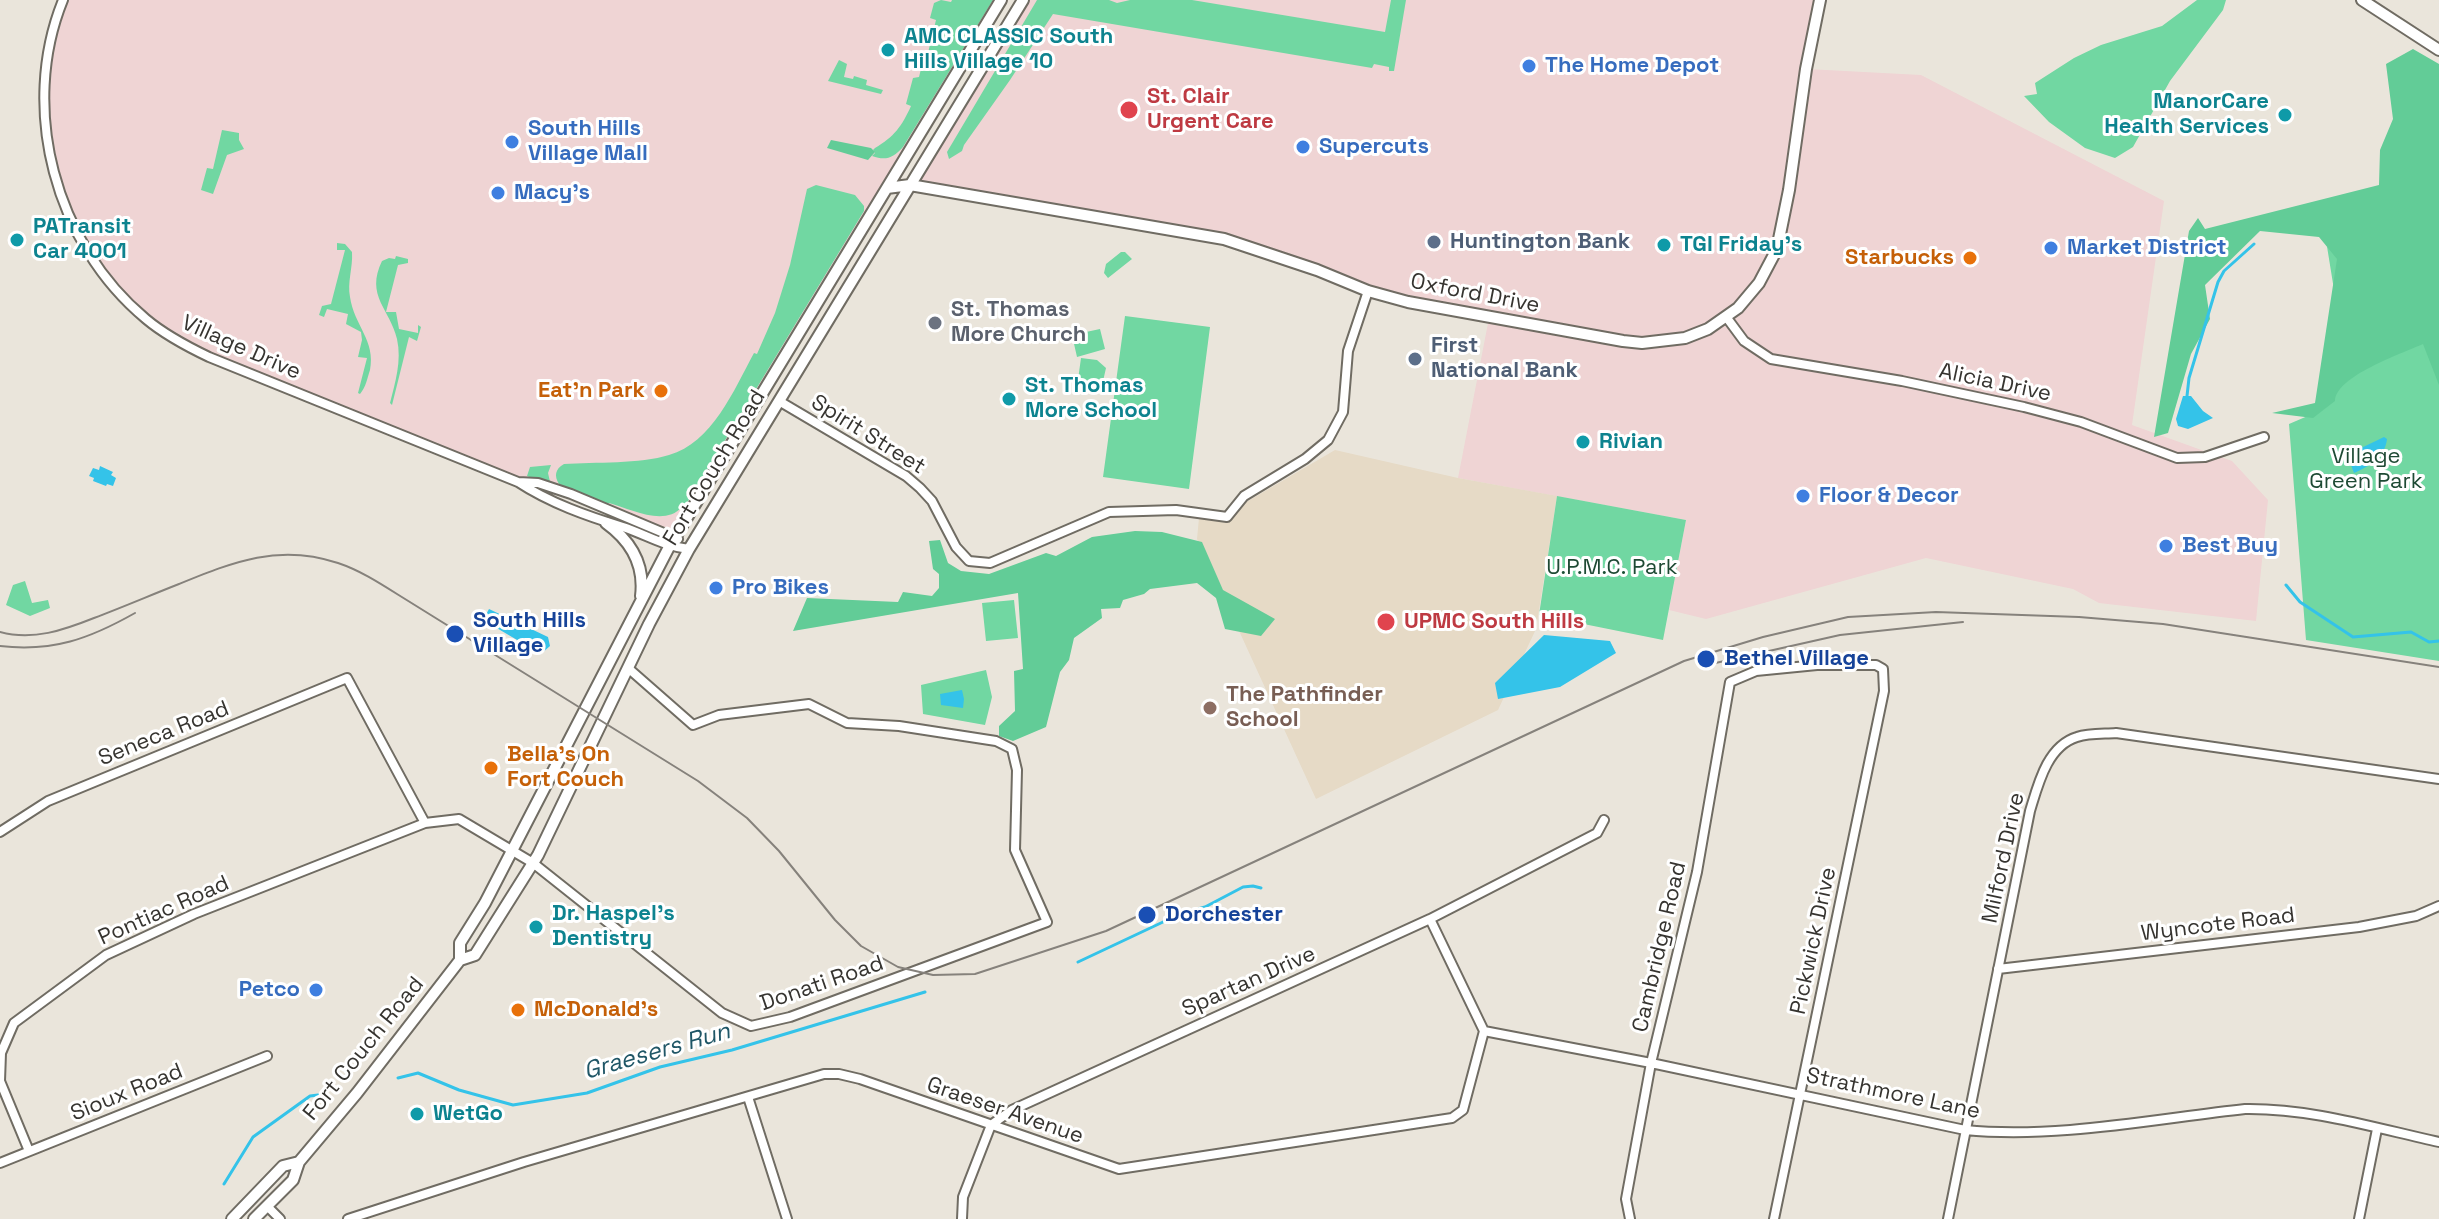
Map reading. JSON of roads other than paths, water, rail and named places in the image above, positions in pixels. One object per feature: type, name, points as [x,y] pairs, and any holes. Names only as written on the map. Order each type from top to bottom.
[{"type":"street","name":"Village Drive","points":[[63,0],[53,25],[44,67],[43,107],[47,139],[62,196],[76,230],[92,259],[144,317],[175,341],[209,357],[518,482],[535,494],[606,523],[672,542]]},
{"type":"street","name":"Fort Couch Road","points":[[460,960],[460,943],[485,903],[672,542],[1001,0]]},
{"type":"street","name":"Fort Couch Road","points":[[254,1219],[293,1180],[299,1162],[460,960],[475,955],[533,863],[689,549],[1023,0]]},
{"type":"street","name":"Oxford Drive","points":[[887,188],[910,185],[1224,239],[1317,270],[1368,291],[1408,302],[1623,341],[1642,343],[1685,338],[1727,318],[1759,283],[1777,249],[1820,0]]},
{"type":"street","points":[[2362,0],[2439,50]]},
{"type":"street","points":[[895,174],[910,185]]},
{"type":"street","name":"Spirit Street","points":[[779,401],[906,476],[932,501],[956,547],[969,561],[990,563],[1109,512],[1176,510],[1227,517],[1244,496],[1305,459],[1328,440],[1343,412],[1348,351],[1368,291]]},
{"type":"street","name":"Alicia Drive","points":[[1727,318],[1744,341],[1771,359],[1902,381],[2024,407],[2081,422],[2177,458],[2205,457],[2264,437]]},
{"type":"street","name":"Village Drive","points":[[518,482],[538,483],[571,494],[689,549]]},
{"type":"street","points":[[606,523],[624,537],[636,555],[641,580],[640,604]]},
{"type":"street","name":"Cambridge Road","points":[[1630,1219],[1626,1199],[1651,1063],[1697,872],[1730,682],[1756,671],[1817,665],[1876,665],[1883,669]]},
{"type":"street","name":"Donati Road","points":[[513,850],[722,1013],[751,1026],[790,1017],[1047,922],[1015,850],[1017,770],[1012,749],[996,741],[899,726],[847,723],[809,704],[719,715],[693,725],[628,668]]},
{"type":"street","name":"Pickwick Drive","points":[[1774,1219],[1884,691],[1883,669]]},
{"type":"street","name":"Seneca Road","points":[[0,832],[48,801],[347,678],[425,823]]},
{"type":"street","name":"Milford Drive","points":[[1948,1219],[2030,811],[2043,771],[2057,751],[2075,737],[2116,733],[2439,779]]},
{"type":"street","name":"Pontiac Road","points":[[29,1151],[0,1081],[1,1053],[14,1023],[106,955],[194,914],[425,823],[459,819],[513,850]]},
{"type":"street","name":"Spartan Drive","points":[[991,1125],[1012,1110],[1430,919],[1597,833],[1604,820]]},
{"type":"street","name":"Wyncote Road","points":[[1998,969],[2359,927],[2416,916],[2439,906]]},
{"type":"street","points":[[1430,919],[1484,1031]]},
{"type":"street","name":"Strathmore Lane","points":[[1484,1031],[1801,1093],[1965,1130],[2005,1134],[2040,1132],[2256,1108],[2302,1112],[2439,1142]]},
{"type":"street","name":"Graeser Avenue","points":[[348,1219],[538,1157],[824,1074],[839,1074],[1119,1169],[1452,1118],[1463,1110],[1484,1031]]},
{"type":"street","name":"Sioux Road","points":[[0,1163],[267,1056]]},
{"type":"street","points":[[748,1097],[787,1219]]},
{"type":"street","points":[[962,1219],[963,1197],[991,1125]]},
{"type":"street","points":[[2359,1219],[2377,1129]]},
{"type":"street","name":"Fort Couch Road","points":[[232,1219],[283,1166],[299,1162]]},
{"type":"street","points":[[268,1207],[280,1219]]},
{"type":"water","points":[[2183,396],[2191,396],[2213,418],[2188,429],[2178,426],[2176,419]]},
{"type":"water","points":[[2384,437],[2387,439],[2386,445],[2380,456],[2354,473],[2348,457]]},
{"type":"water","points":[[100,466],[113,472],[111,475],[116,478],[113,486],[93,481],[94,478],[89,476],[93,468],[99,470]]},
{"type":"water","points":[[489,609],[548,637],[550,646],[541,654],[483,620]]},
{"type":"water","points":[[1544,635],[1610,641],[1616,653],[1560,687],[1498,699],[1495,683]]},
{"type":"water","points":[[962,690],[963,708],[941,705],[940,694]]},
{"type":"waterway","points":[[2187,396],[2189,378],[2218,282],[2224,271],[2254,244]]},
{"type":"waterway","points":[[2286,585],[2300,602],[2353,637],[2411,632],[2429,642],[2439,641]]},
{"type":"waterway","name":"Graesers Run","points":[[1078,962],[1180,914],[1205,907],[1243,887],[1261,888]]},
{"type":"waterway","name":"Graesers Run","points":[[398,1078],[418,1073],[459,1090],[513,1105],[587,1093],[660,1067],[732,1050],[925,992]]},
{"type":"waterway","name":"Graesers Run","points":[[224,1184],[253,1137],[310,1096],[326,1094]]},
{"type":"tram line","points":[[0,632],[36,635],[60,630],[237,562],[257,558],[296,555],[346,566],[383,585],[698,781],[747,818],[861,946],[898,967],[933,975],[975,974],[1106,931],[1684,661],[1763,637],[1848,617],[1936,612],[2079,617],[2163,624],[2439,667]]},
{"type":"tram line","points":[[0,646],[37,647],[70,642],[135,613]]},
{"type":"tram line","points":[[1711,664],[1840,635],[1963,622]]},
{"type":"place","name":"AMC CLASSIC South Hills Village 10","points":[[888,50]]},
{"type":"place","name":"The Home Depot","points":[[1529,66]]},
{"type":"place","name":"St. Clair Urgent Care","points":[[1129,110]]},
{"type":"place","name":"ManorCare Health Services","points":[[2285,115]]},
{"type":"place","name":"South Hills Village Mall","points":[[512,142]]},
{"type":"place","name":"Supercuts","points":[[1303,147]]},
{"type":"place","name":"Macy's","points":[[498,193]]},
{"type":"place","name":"PATransit Car 4001","points":[[17,240]]},
{"type":"place","name":"Huntington Bank","points":[[1434,242]]},
{"type":"place","name":"TGI Friday's","points":[[1664,245]]},
{"type":"place","name":"Market District","points":[[2051,248]]},
{"type":"place","name":"Starbucks","points":[[1970,258]]},
{"type":"place","name":"St. Thomas More Church","points":[[935,323]]},
{"type":"place","name":"First National Bank","points":[[1415,359]]},
{"type":"place","name":"Eat'n Park","points":[[661,391]]},
{"type":"place","name":"St. Thomas More School","points":[[1009,399]]},
{"type":"place","name":"Rivian","points":[[1583,442]]},
{"type":"place","name":"Floor & Decor","points":[[1803,496]]},
{"type":"place","name":"Best Buy","points":[[2166,546]]},
{"type":"place","name":"Pro Bikes","points":[[716,588]]},
{"type":"place","name":"UPMC South Hills","points":[[1386,622]]},
{"type":"place","name":"South Hills Village","points":[[455,634]]},
{"type":"place","name":"Bethel Village","points":[[1706,659]]},
{"type":"place","name":"The Pathfinder School","points":[[1210,708]]},
{"type":"place","name":"Bella's On Fort Couch","points":[[491,768]]},
{"type":"place","name":"Dorchester","points":[[1147,915]]},
{"type":"place","name":"Dr. Haspel's Dentistry","points":[[536,927]]},
{"type":"place","name":"Petco","points":[[316,990]]},
{"type":"place","name":"McDonald's","points":[[518,1010]]},
{"type":"place","name":"WetGo","points":[[417,1114]]},
{"type":"park label","name":"Village Green Park","points":[[2366,470]]},
{"type":"park label","name":"U.P.M.C. Park","points":[[1612,568]]}]
